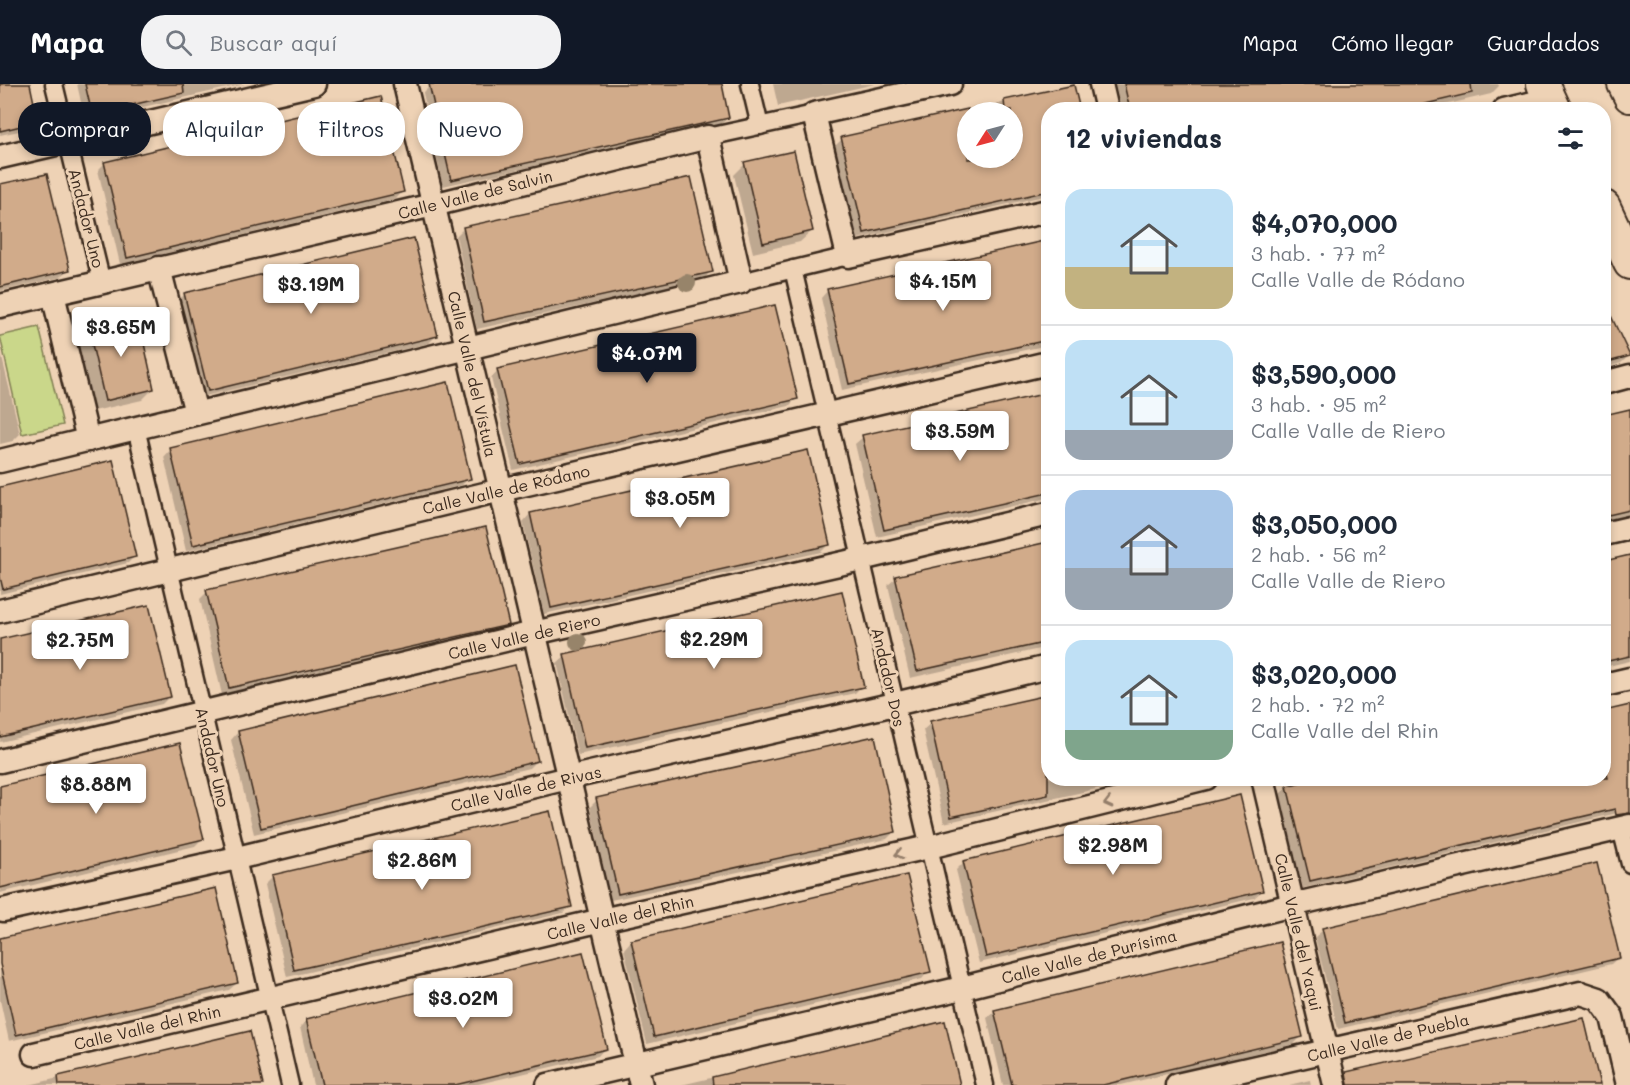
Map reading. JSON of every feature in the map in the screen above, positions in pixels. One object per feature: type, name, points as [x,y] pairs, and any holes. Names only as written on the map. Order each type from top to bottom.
[{"type":"main road","points":[[1611,228],[1630,263]]},
{"type":"street","name":"Andador Uno","points":[[54,84],[58,102]]},
{"type":"street","points":[[151,122],[314,84]]},
{"type":"street","name":"Calle Valle del Vístula","points":[[405,84],[639,1075]]},
{"type":"street","points":[[750,84],[760,126]]},
{"type":"street","name":"Calle Valle de Salvin","points":[[0,306],[433,205],[708,137],[950,84]]},
{"type":"street","points":[[1101,84],[1105,102]]},
{"type":"street","points":[[1535,102],[1550,98]]},
{"type":"street","points":[[814,114],[848,256]]},
{"type":"street","points":[[708,137],[741,282]]},
{"type":"street","points":[[0,157],[18,153]]},
{"type":"street","name":"Andador Uno","points":[[72,156],[102,282]]},
{"type":"street","points":[[0,461],[793,269],[1041,213]]},
{"type":"street","points":[[159,268],[196,413]]},
{"type":"street","name":"Andador Dos","points":[[793,269],[985,1085]]},
{"type":"street","points":[[53,294],[88,440]]},
{"type":"street","name":"Calle Valle de Ródano","points":[[0,611],[501,490],[1041,365]]},
{"type":"street","points":[[1611,381],[1630,376]]},
{"type":"street","name":"Andador Uno","points":[[136,428],[290,1085]]},
{"type":"street","name":"Calle Valle de Riero","points":[[0,761],[534,633],[1041,516]]},
{"type":"street","points":[[1611,532],[1630,528]]},
{"type":"street","name":"Calle Valle de Rivas","points":[[3,910],[237,858],[568,777],[896,704],[1041,669]]},
{"type":"street","points":[[1611,683],[1630,679]]},
{"type":"street","name":"Calle Valle del Rhin","points":[[34,1054],[929,847],[1174,786]]},
{"type":"street","name":"Calle Valle del Yaqui","points":[[1265,786],[1335,1085]]},
{"type":"street","points":[[1626,827],[1630,864]]},
{"type":"street","name":"Calle Valle de Purísima","points":[[548,1085],[639,1075],[963,988],[1292,905],[1626,827]]},
{"type":"street","name":"Calle Valle de Puebla","points":[[1177,1085],[1581,993],[1599,999],[1612,1017],[1628,1085]]},
{"type":"green space","points":[[39,327],[63,425],[22,434],[0,336]]},
{"type":"building","points":[[0,84],[30,84],[34,102],[18,102],[18,127],[0,131]]},
{"type":"building","points":[[85,84],[183,84],[184,93],[145,102],[89,102]]},
{"type":"building","points":[[429,84],[722,84],[729,118],[451,180],[446,156],[523,156],[523,102],[433,102]]},
{"type":"building","points":[[1124,84],[1471,84],[1472,93],[1434,102],[1128,102]]},
{"type":"building","points":[[1074,85],[1078,102],[1041,102],[1041,193],[864,233],[841,137],[957,111],[957,168],[1023,168],[1023,102],[1004,102],[1004,100]]},
{"type":"building","points":[[381,96],[382,102],[356,102]]},
{"type":"building","points":[[297,116],[297,156],[395,156],[404,192],[127,258],[104,162],[129,156],[151,156],[151,151],[163,148],[163,156],[285,156],[285,119]]},
{"type":"building","points":[[794,151],[813,231],[763,243],[744,162]]},
{"type":"building","points":[[47,174],[70,270],[0,287],[0,184]]},
{"type":"building","points":[[691,177],[713,272],[484,322],[463,227]]},
{"type":"building","points":[[414,238],[438,336],[208,391],[184,293]]},
{"type":"building","points":[[1041,242],[1041,342],[849,384],[827,289]]},
{"type":"building","points":[[775,305],[798,399],[520,464],[497,369]]},
{"type":"building","points":[[138,316],[154,389],[105,401],[88,327]]},
{"type":"building","points":[[1611,316],[1630,356],[1611,361]]},
{"type":"building","points":[[448,382],[471,479],[193,545],[170,448]]},
{"type":"building","points":[[1041,395],[1041,495],[884,530],[862,435]]},
{"type":"building","points":[[1630,409],[1630,510],[1611,514],[1611,413]]},
{"type":"building","points":[[808,450],[830,545],[551,608],[530,513]]},
{"type":"building","points":[[113,460],[136,557],[3,589],[0,577],[0,487]]},
{"type":"building","points":[[486,527],[509,625],[229,688],[206,590]]},
{"type":"building","points":[[1041,544],[1041,644],[917,671],[895,576]]},
{"type":"building","points":[[1630,555],[1630,656],[1611,660],[1611,559]]},
{"type":"building","points":[[842,591],[864,687],[585,748],[564,654]]},
{"type":"building","points":[[149,605],[171,697],[0,737],[0,639]]},
{"type":"building","points":[[515,665],[538,761],[261,828],[238,731]]},
{"type":"building","points":[[1041,697],[1041,786],[1048,786],[1048,795],[951,817],[930,721]]},
{"type":"building","points":[[1630,705],[1630,813],[1616,815],[1615,809],[1310,881],[1287,786],[1611,786],[1611,709]]},
{"type":"building","points":[[875,736],[896,832],[618,894],[596,798]]},
{"type":"building","points":[[180,743],[204,839],[0,888],[0,786]]},
{"type":"building","points":[[1240,795],[1263,891],[986,957],[963,861]]},
{"type":"building","points":[[550,811],[572,907],[294,970],[272,875]]},
{"type":"building","points":[[1597,863],[1620,958],[1345,1023],[1322,928]]},
{"type":"building","points":[[907,875],[931,972],[654,1037],[631,940]]},
{"type":"building","points":[[216,888],[238,983],[16,1035],[0,964],[0,938]]},
{"type":"building","points":[[1280,942],[1303,1037],[1103,1085],[1012,1085],[994,1010]]},
{"type":"building","points":[[583,952],[607,1049],[455,1085],[322,1085],[306,1019]]},
{"type":"building","points":[[1584,1018],[1600,1085],[1348,1085],[1346,1072]]},
{"type":"building","points":[[945,1021],[960,1085],[713,1085],[712,1077]]},
{"type":"building","points":[[250,1031],[263,1085],[59,1085],[58,1076]]}]
